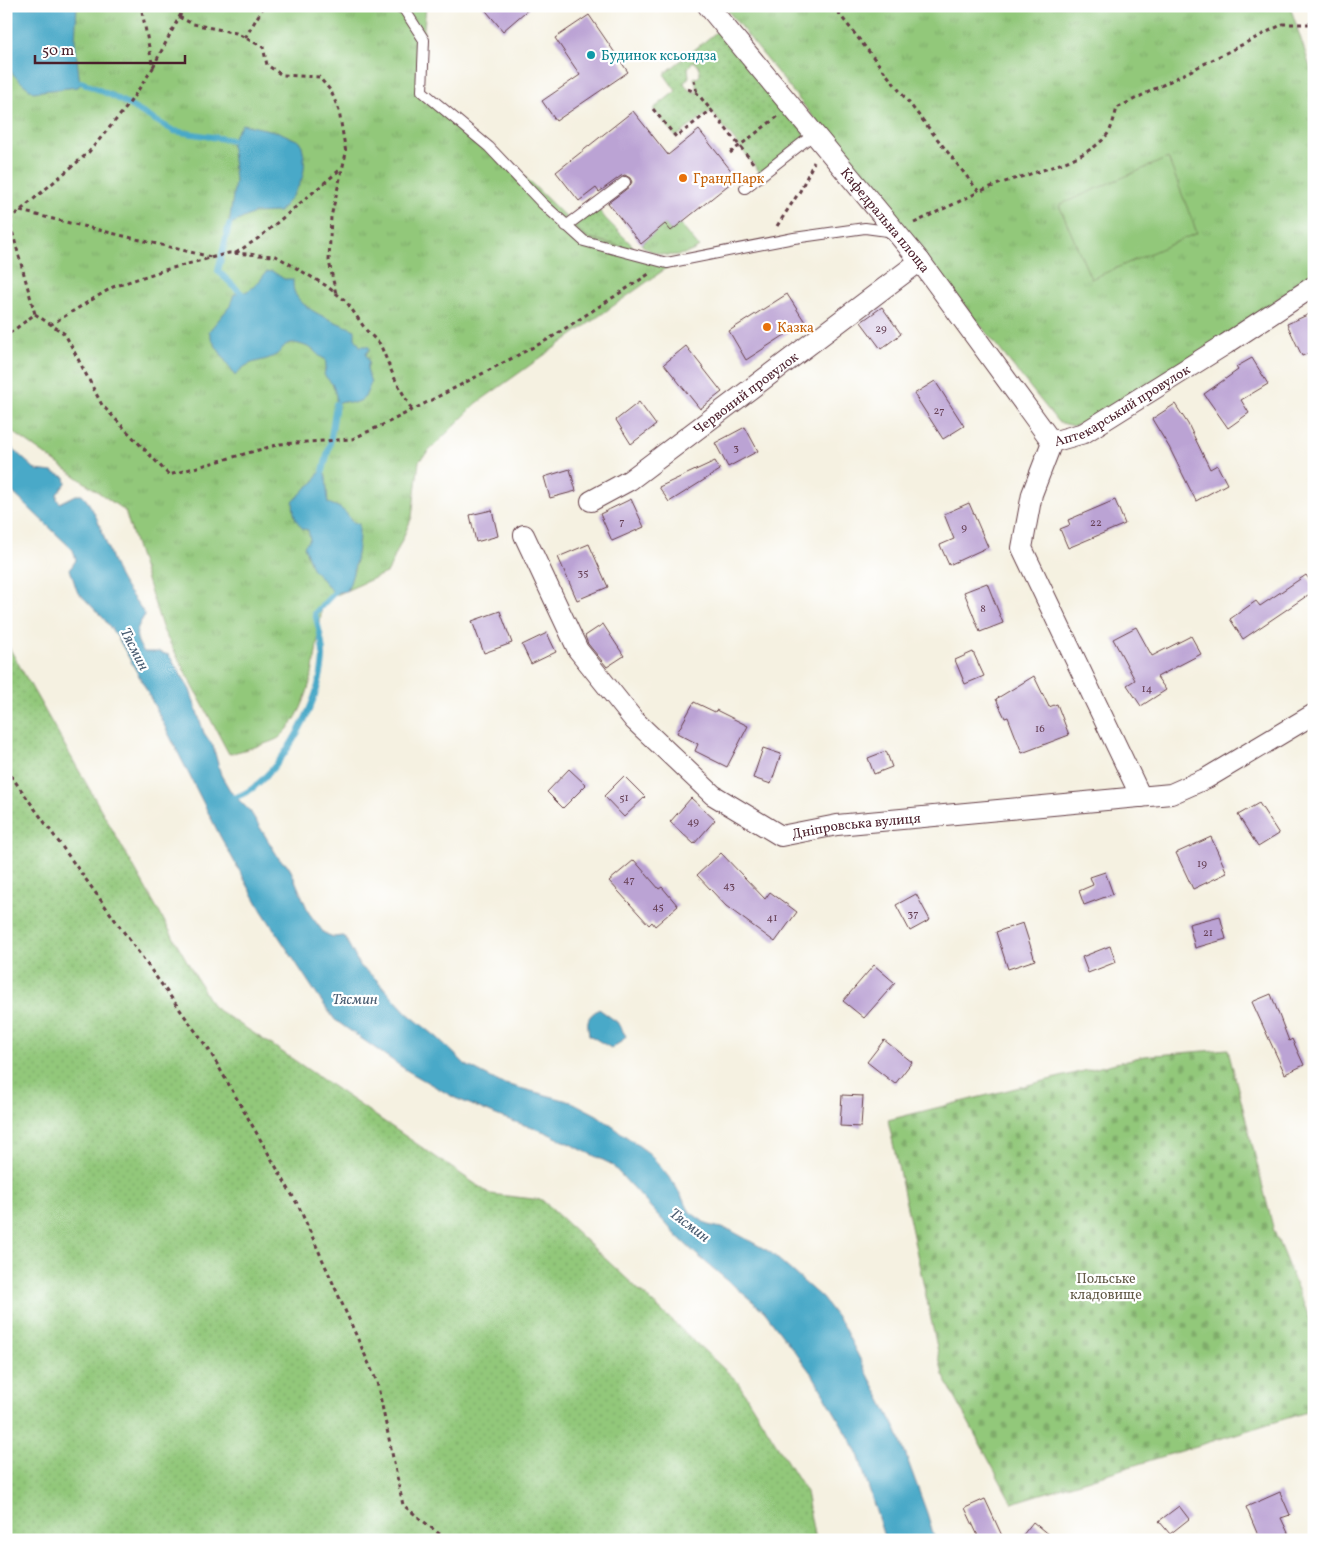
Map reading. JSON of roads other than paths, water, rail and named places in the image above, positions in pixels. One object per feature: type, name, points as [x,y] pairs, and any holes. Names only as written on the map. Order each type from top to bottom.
[{"type":"street","name":"Кафедральна площа","points":[[708,6],[920,261],[1052,442]]},
{"type":"street","name":"Червоний провулок","points":[[591,501],[630,480],[920,261]]},
{"type":"street","name":"Аптекарський провулок","points":[[1141,797],[1022,548],[1032,494],[1052,442],[1084,433],[1314,286]]},
{"type":"street","name":"Дніпровська вулиця","points":[[524,535],[578,650],[634,720],[713,795],[781,836],[837,825],[1172,794],[1208,778],[1314,714]]},
{"type":"lane","points":[[396,6],[404,9],[424,40],[422,91],[489,147],[542,203],[584,241],[667,263],[703,257],[748,246],[864,228],[896,232]]},
{"type":"lane","points":[[745,188],[817,137]]},
{"type":"lane","points":[[566,226],[625,182]]},
{"type":"water","points":[[6,6],[77,6],[75,41],[80,85],[78,87],[33,92],[15,76],[10,70],[6,56]]},
{"type":"water","points":[[242,124],[279,132],[301,142],[304,154],[304,172],[298,188],[279,212],[254,213],[229,225],[235,181],[231,140]]},
{"type":"water","points":[[272,271],[284,279],[293,279],[294,291],[304,304],[320,315],[355,330],[355,338],[360,346],[368,346],[370,349],[366,354],[369,362],[367,369],[371,383],[365,397],[360,401],[353,403],[343,401],[336,404],[333,385],[324,375],[325,359],[306,346],[296,343],[284,346],[280,352],[270,358],[245,366],[235,376],[212,340],[209,331],[230,306],[234,294],[249,290],[266,272]]},
{"type":"water","name":"Тясмин","points":[[6,443],[36,470],[52,472],[65,477],[66,483],[57,494],[57,499],[60,503],[76,495],[82,495],[89,503],[121,580],[145,615],[137,629],[140,647],[144,652],[159,652],[169,655],[190,690],[204,733],[213,746],[221,775],[231,792],[250,811],[280,860],[289,866],[309,913],[324,933],[333,937],[344,936],[360,966],[375,978],[407,1013],[438,1038],[466,1065],[501,1083],[572,1102],[597,1115],[650,1154],[675,1185],[690,1212],[708,1225],[730,1230],[770,1252],[822,1298],[842,1324],[897,1431],[935,1540],[885,1540],[857,1451],[814,1377],[764,1311],[678,1237],[611,1164],[545,1132],[501,1117],[455,1098],[406,1070],[335,1020],[262,911],[220,836],[144,685],[118,638],[104,619],[77,591],[70,569],[76,560],[73,550],[6,486]]},
{"type":"water","points":[[323,471],[326,476],[328,503],[342,509],[351,521],[359,524],[358,549],[350,583],[347,591],[334,593],[312,568],[304,546],[310,539],[308,530],[303,529],[298,522],[293,506],[293,502],[314,482],[318,474]]},
{"type":"water","points":[[599,1009],[617,1022],[626,1036],[621,1042],[611,1048],[589,1035],[588,1020]]},
{"type":"waterway","points":[[81,82],[115,97],[174,131],[231,140]]},
{"type":"waterway","points":[[229,225],[218,271],[242,294]]},
{"type":"waterway","points":[[323,471],[330,444],[336,404]]},
{"type":"waterway","points":[[229,800],[251,790],[266,776],[278,762],[300,729],[316,693],[321,675],[322,641],[315,613],[334,593]]},
{"type":"place","name":"Будинок ксьондза","points":[[591,55]]},
{"type":"place","name":"ГрандПарк","points":[[683,178]]},
{"type":"place","name":"Казка","points":[[767,327]]},
{"type":"park label","name":"Польське кладовище","points":[[1106,1286]]}]
